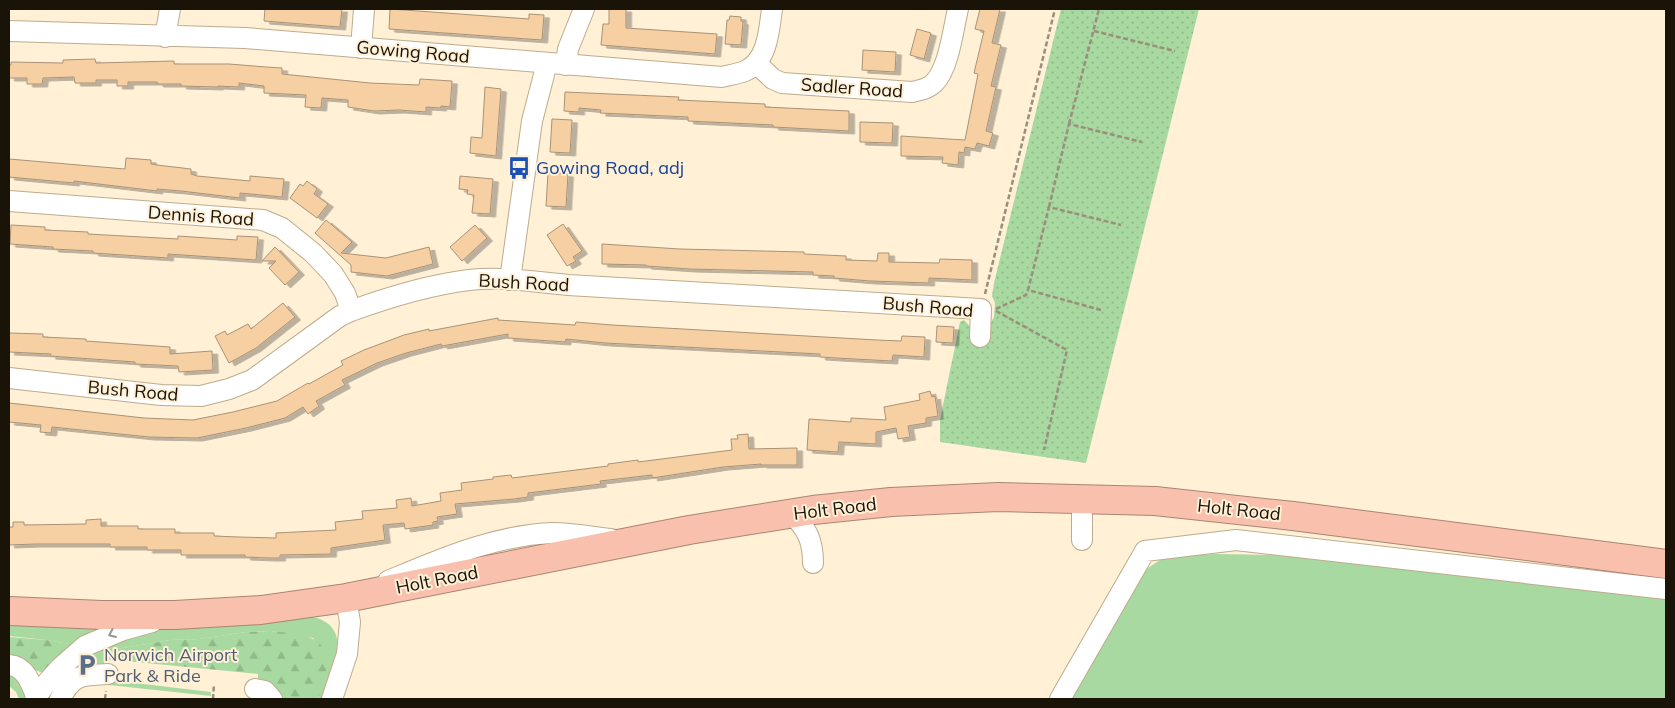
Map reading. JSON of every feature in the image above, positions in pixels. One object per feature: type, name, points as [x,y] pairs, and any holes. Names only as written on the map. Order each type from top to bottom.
[{"type":"highway","name":"Holt Road","points":[[9,611],[102,615],[175,615],[261,610],[346,598],[689,530],[792,514],[891,502],[998,497],[1155,501],[1292,526],[1666,564]]},
{"type":"street","points":[[165,37],[170,9]]},
{"type":"street","points":[[361,48],[364,9]]},
{"type":"street","points":[[510,280],[532,122],[556,64],[568,49],[584,9]]},
{"type":"street","points":[[756,63],[762,54],[768,38],[772,9]]},
{"type":"street","name":"Sadler Road","points":[[756,63],[773,79],[782,83],[912,92],[923,90],[940,76],[958,9]]},
{"type":"street","name":"Gowing Road","points":[[9,31],[245,38],[722,76],[747,71],[756,63]]},
{"type":"street","name":"Dennis Road","points":[[9,201],[263,220],[282,228],[313,253],[333,274],[344,292],[351,311]]},
{"type":"street","name":"Bush Road","points":[[9,378],[161,395],[201,396],[229,390],[252,380],[340,316],[351,311],[425,288],[470,280],[510,280],[988,309],[980,337]]},
{"type":"street","points":[[1082,498],[1082,540]]},
{"type":"street","points":[[792,514],[804,526],[810,536],[813,558],[818,532],[826,517],[836,508]]},
{"type":"street","points":[[1060,699],[1145,551],[1236,540],[1666,589]]},
{"type":"street","points":[[332,699],[347,654],[350,622],[346,598]]},
{"type":"street","points":[[35,698],[72,656],[85,646],[123,630],[175,615]]},
{"type":"street","points":[[9,665],[16,665],[23,670],[32,684],[35,698]]},
{"type":"street","points":[[60,699],[70,683],[84,675],[108,674]]},
{"type":"path","points":[[988,309],[1055,9]]},
{"type":"path","points":[[988,309],[1026,295],[1028,290],[1100,9]]},
{"type":"path","points":[[1094,31],[1175,51]]},
{"type":"path","points":[[1069,124],[1142,142]]},
{"type":"path","points":[[1049,207],[1121,225]]},
{"type":"path","points":[[1028,290],[1101,310]]},
{"type":"path","points":[[988,309],[1067,350],[1044,450]]},
{"type":"path","points":[[213,699],[214,684]]},
{"type":"green space","points":[[1061,9],[1199,9],[1086,463],[940,442],[940,420],[960,322],[964,320],[973,330],[973,340],[990,340],[990,324],[994,317],[995,303],[992,296],[994,283]]},
{"type":"green space","points":[[1216,554],[1316,556],[1666,593],[1666,699],[1064,699],[1133,582],[1148,568],[1166,556]]},
{"type":"green space","points":[[310,616],[324,621],[333,629],[337,638],[336,662],[324,699],[318,699],[327,665],[313,638],[271,631],[246,632],[199,639],[170,640],[100,652],[81,664],[63,671],[91,650],[136,634],[167,629]]},
{"type":"green space","points":[[9,624],[107,627],[74,645],[9,636]]},
{"type":"green space","points":[[271,631],[308,637],[322,647],[326,654],[327,669],[318,699],[280,699],[258,683],[258,674],[105,659],[103,668],[53,699],[43,699],[63,671],[81,664],[100,652],[170,640],[199,639],[246,632]]},
{"type":"green space","points":[[9,637],[47,640],[74,645],[49,675],[9,661]]},
{"type":"green space","points":[[9,671],[16,675],[25,699],[19,699],[16,692],[9,686]]},
{"type":"green space","points":[[110,682],[211,692],[211,696],[109,685]]},
{"type":"building","points":[[265,9],[342,9],[340,27],[264,21]]},
{"type":"building","points":[[390,9],[529,19],[529,14],[544,15],[542,40],[389,29]]},
{"type":"building","points":[[609,9],[626,9],[626,28],[717,34],[715,54],[601,45],[603,24],[609,24]]},
{"type":"building","points":[[980,9],[1000,9],[992,43],[1001,45],[991,86],[996,87],[986,131],[993,133],[989,146],[977,143],[975,149],[965,147],[964,153],[959,152],[958,165],[942,163],[943,157],[901,156],[901,136],[965,140],[978,74],[974,73],[984,31],[975,29]]},
{"type":"building","points":[[730,16],[741,17],[743,22],[741,45],[725,44],[727,20],[729,20]]},
{"type":"building","points":[[917,29],[931,33],[924,59],[910,55]]},
{"type":"building","points":[[863,50],[896,52],[895,72],[862,70]]},
{"type":"building","points":[[95,59],[96,63],[174,61],[174,64],[229,64],[282,68],[282,74],[370,83],[419,85],[420,79],[452,81],[450,107],[426,107],[426,112],[374,111],[348,107],[348,100],[322,98],[321,108],[305,107],[306,95],[264,93],[264,86],[239,83],[239,87],[181,86],[181,84],[158,84],[157,82],[128,82],[128,86],[117,86],[117,80],[75,83],[74,77],[43,78],[42,84],[27,84],[27,78],[9,78],[9,65],[11,65],[11,62],[63,63],[63,60]]},
{"type":"building","points":[[485,87],[501,89],[496,156],[470,153],[471,137],[482,138]]},
{"type":"building","points":[[565,92],[679,97],[678,100],[765,104],[765,107],[849,111],[849,131],[688,121],[688,117],[600,113],[601,110],[579,108],[579,112],[564,111]]},
{"type":"building","points":[[552,119],[572,120],[570,153],[550,152]]},
{"type":"building","points":[[860,122],[893,123],[892,143],[860,142]]},
{"type":"building","points":[[126,158],[151,160],[151,164],[191,169],[191,174],[197,176],[250,181],[250,176],[284,179],[282,197],[240,193],[240,198],[74,181],[74,183],[9,177],[9,159],[125,169]]},
{"type":"building","points":[[548,173],[568,174],[566,207],[546,206]]},
{"type":"building","points":[[460,176],[493,179],[490,214],[472,213],[474,195],[467,194],[468,190],[459,189]]},
{"type":"building","points":[[307,181],[317,189],[314,194],[328,204],[317,218],[290,198],[300,184],[303,186]]},
{"type":"building","points":[[326,220],[352,242],[341,253],[386,258],[429,247],[433,264],[387,276],[351,272],[351,265],[315,233]]},
{"type":"building","points":[[563,224],[582,251],[573,257],[576,261],[567,266],[547,235]]},
{"type":"building","points":[[11,225],[45,227],[45,230],[88,232],[88,234],[178,239],[178,236],[237,240],[237,236],[258,237],[256,260],[168,254],[168,258],[93,253],[93,251],[10,244]]},
{"type":"building","points":[[475,225],[487,238],[462,261],[450,247]]},
{"type":"building","points":[[602,244],[680,249],[804,252],[804,254],[846,256],[846,260],[877,261],[878,253],[889,253],[889,262],[939,263],[940,259],[972,260],[972,280],[929,278],[929,283],[870,281],[813,275],[813,272],[690,269],[602,264]]},
{"type":"building","points":[[275,247],[299,272],[285,285],[269,268],[276,261],[262,261]]},
{"type":"building","points":[[283,303],[295,317],[256,348],[229,363],[215,336],[225,331],[227,335],[248,324],[251,329]]},
{"type":"building","points":[[498,318],[498,320],[575,325],[576,322],[877,340],[901,341],[902,336],[925,337],[924,357],[893,355],[892,361],[836,358],[820,357],[820,354],[605,343],[566,339],[565,342],[508,338],[508,334],[442,346],[441,344],[406,353],[377,363],[342,380],[345,385],[316,401],[319,406],[308,414],[303,407],[285,418],[197,438],[149,437],[52,427],[51,433],[40,432],[41,425],[9,422],[9,403],[144,418],[193,420],[233,412],[277,401],[343,365],[341,361],[404,335]]},
{"type":"building","points":[[937,326],[954,327],[953,343],[936,342]]},
{"type":"building","points":[[9,333],[43,334],[43,337],[170,347],[170,354],[212,351],[213,370],[179,372],[178,366],[135,364],[135,362],[50,356],[51,354],[9,352]]},
{"type":"building","points":[[930,391],[932,397],[935,396],[938,416],[926,418],[926,423],[908,426],[910,437],[898,439],[896,428],[876,432],[876,444],[839,442],[838,452],[807,450],[809,419],[851,422],[851,418],[886,420],[884,407],[920,400],[919,394]]},
{"type":"building","points":[[748,434],[749,449],[797,448],[797,465],[761,464],[723,467],[652,478],[652,475],[600,481],[601,484],[528,493],[528,497],[455,504],[457,514],[437,517],[438,521],[433,522],[433,525],[405,529],[404,523],[383,525],[385,540],[331,548],[331,554],[280,555],[280,558],[269,558],[245,557],[245,555],[181,555],[181,550],[147,550],[147,547],[110,547],[110,544],[9,545],[9,527],[13,527],[13,522],[24,522],[24,525],[86,524],[86,520],[101,519],[101,526],[138,526],[138,529],[175,529],[175,533],[214,533],[214,536],[276,538],[276,533],[336,530],[335,522],[363,519],[362,511],[397,508],[396,500],[411,498],[412,506],[441,501],[440,493],[462,490],[461,483],[493,479],[493,477],[511,475],[512,478],[608,466],[608,464],[638,460],[638,462],[732,450],[731,439],[738,439],[737,435]]},
{"type":"place","name":"Gowing Road, adj","points":[[519,168]]},
{"type":"place","name":"Norwich Airport Park & Ride","points":[[87,665]]}]
